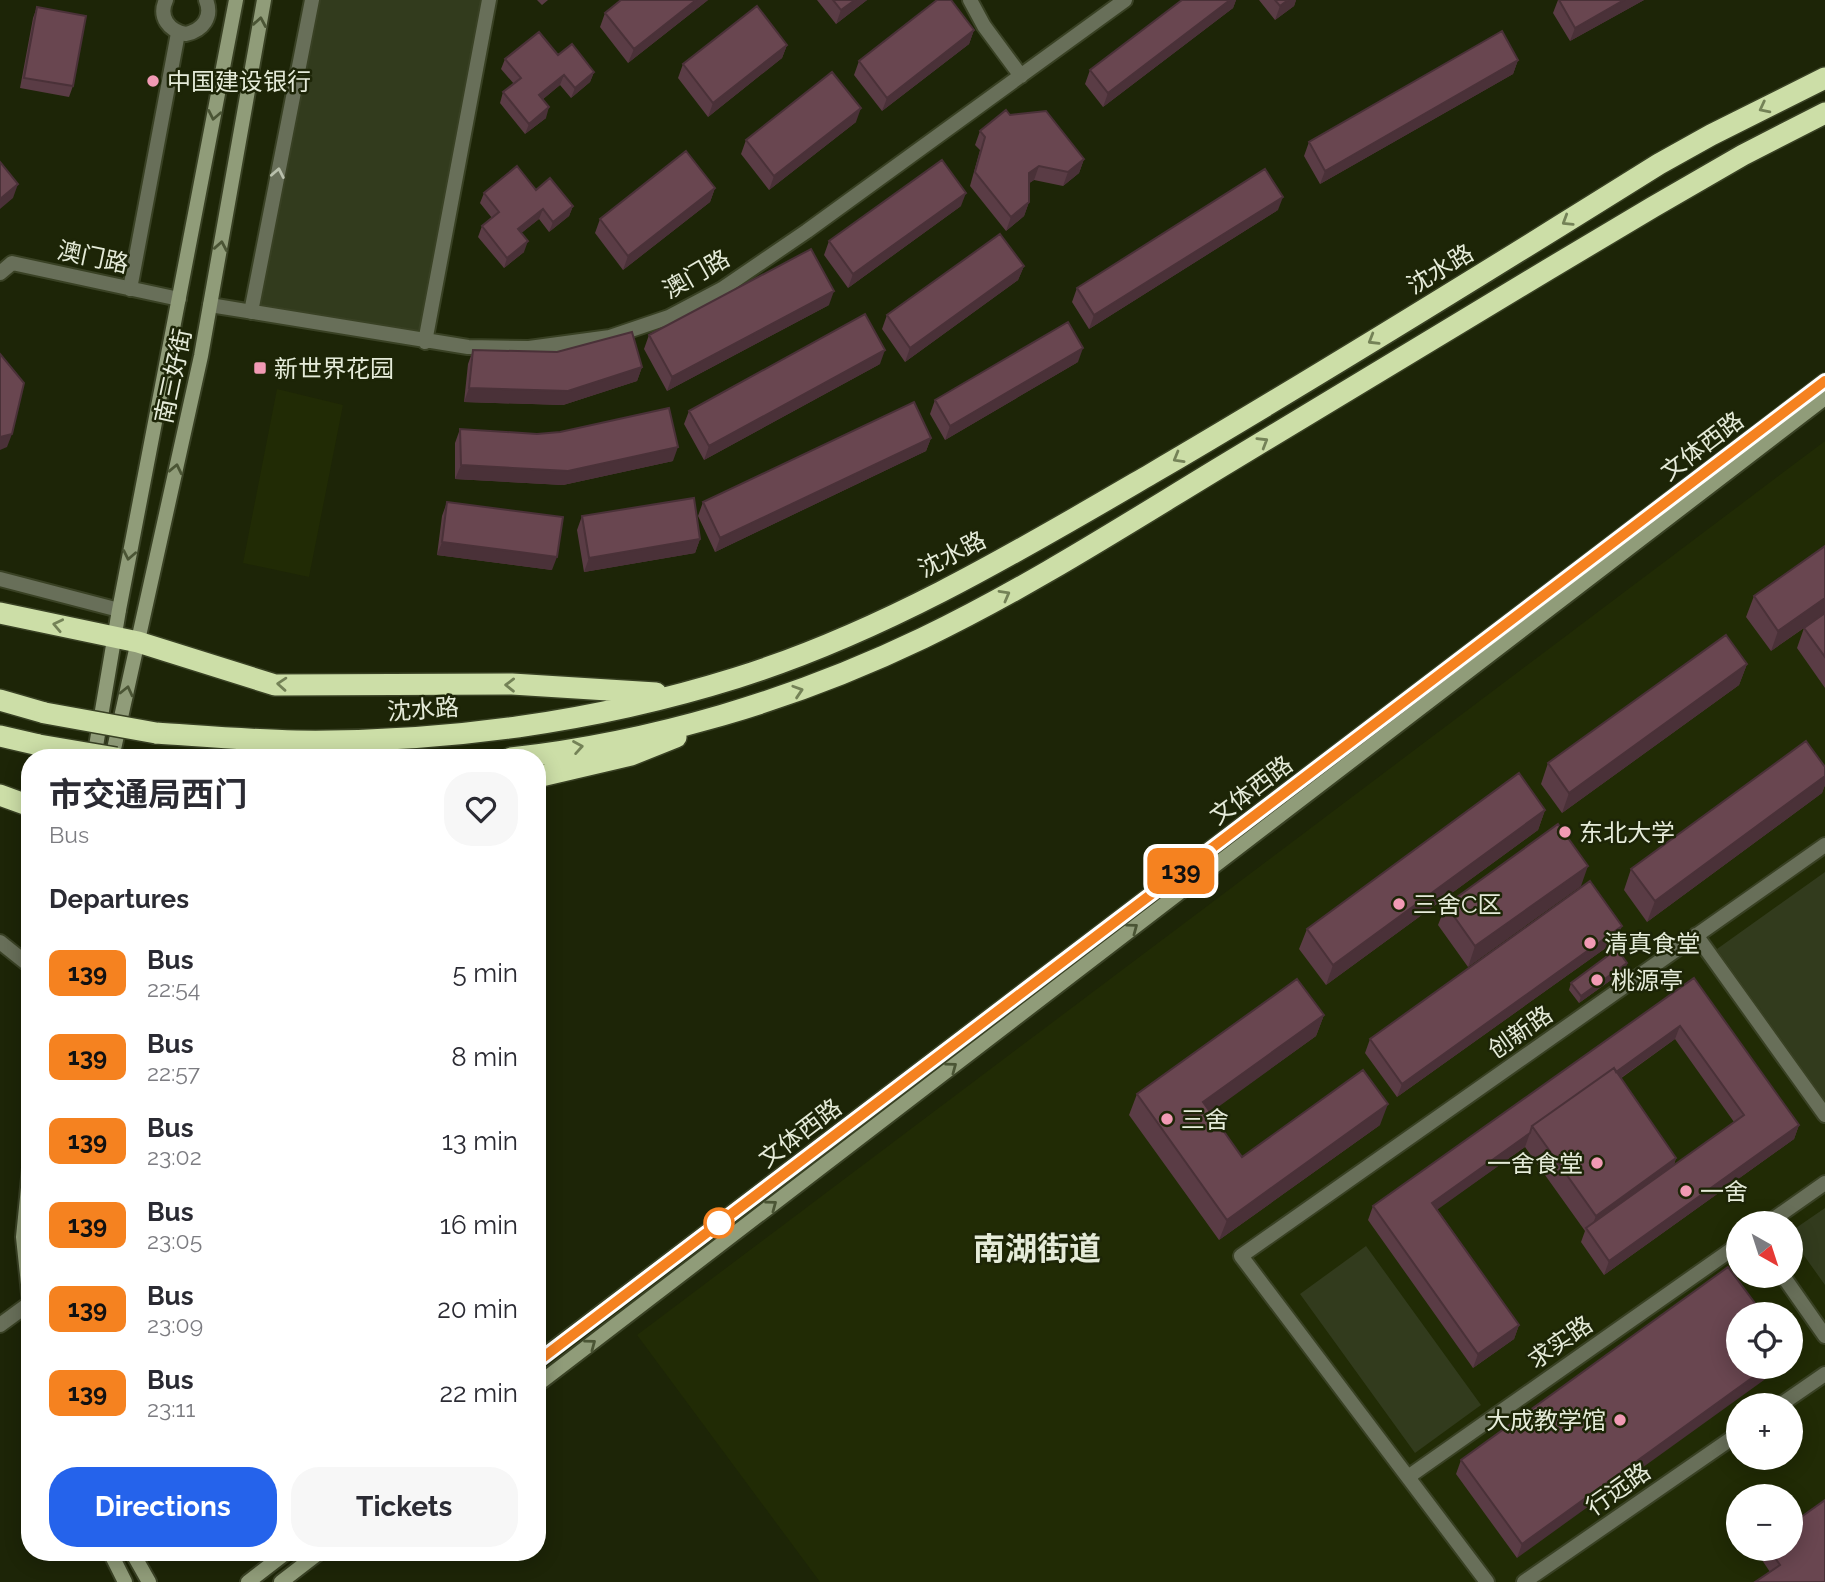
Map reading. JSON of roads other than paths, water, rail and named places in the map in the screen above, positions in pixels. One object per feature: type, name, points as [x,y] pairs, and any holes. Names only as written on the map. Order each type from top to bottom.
[{"type":"highway","name":"沈水路","points":[[0,700],[45,713],[156,733],[297,741],[469,733],[606,712],[736,678],[801,654],[884,618],[1006,556],[1212,438],[1659,164],[1825,78]]},
{"type":"highway","points":[[546,775],[631,755],[752,706],[832,678],[922,639],[984,607],[1114,533],[1653,207],[1743,155],[1825,113]]},
{"type":"highway","points":[[0,613],[116,636],[275,685],[512,684],[676,694]]},
{"type":"highway","points":[[546,752],[660,730],[752,706]]},
{"type":"highway","points":[[0,736],[62,749]]},
{"type":"highway","points":[[0,795],[21,803]]},
{"type":"street","points":[[166,0],[163,13],[166,23],[178,33],[186,34],[201,28],[208,14],[206,0]]},
{"type":"street","points":[[96,749],[119,610],[236,0]]},
{"type":"street","name":"南三好街","points":[[116,749],[210,305],[264,0]]},
{"type":"street","points":[[251,312],[312,0]]},
{"type":"street","points":[[425,342],[489,0]]},
{"type":"street","points":[[970,0],[984,26],[1021,76]]},
{"type":"street","name":"澳门路","points":[[210,305],[468,347],[529,348],[610,337],[669,317],[722,289],[807,231],[1125,0]]},
{"type":"street","points":[[130,289],[178,33]]},
{"type":"street","name":"澳门路","points":[[0,273],[12,263],[179,299]]},
{"type":"street","name":"文体西路","points":[[546,1355],[1825,381]]},
{"type":"street","name":"文体西路","points":[[546,1378],[1825,398]]},
{"type":"street","points":[[0,579],[119,610]]},
{"type":"street","name":"创新路","points":[[1408,1477],[1241,1256],[1696,935],[1824,848]]},
{"type":"street","points":[[1696,935],[1825,1115]]},
{"type":"street","points":[[0,942],[21,959]]},
{"type":"street","points":[[1785,1211],[1825,1183]]},
{"type":"street","name":"求实路","points":[[1408,1477],[1726,1253]]},
{"type":"street","points":[[1791,1288],[1825,1336]]},
{"type":"street","points":[[0,1325],[21,1310]]},
{"type":"street","points":[[1797,1393],[1825,1374]]},
{"type":"street","name":"行远路","points":[[1524,1582],[1726,1442]]},
{"type":"street","points":[[1408,1477],[1487,1582]]},
{"type":"street","points":[[114,1561],[125,1582]]},
{"type":"street","points":[[137,1561],[149,1582]]},
{"type":"street","points":[[248,1582],[275,1561]]},
{"type":"street","points":[[281,1582],[308,1561]]},
{"type":"place","name":"中国建设银行","points":[[153,81]]},
{"type":"place","name":"新世界花园","points":[[260,368]]},
{"type":"place","name":"东北大学","points":[[1565,832]]},
{"type":"place","name":"三舍C区","points":[[1399,904]]},
{"type":"place","name":"清真食堂","points":[[1590,943]]},
{"type":"place","name":"桃源亭","points":[[1597,980]]},
{"type":"place","name":"三舍","points":[[1167,1119]]},
{"type":"place","name":"一舍食堂","points":[[1597,1163]]},
{"type":"place","name":"一舍","points":[[1686,1191]]},
{"type":"place","name":"大成教学馆","points":[[1620,1420]]},
{"type":"district","name":"南湖街道","points":[[1037,1248]]}]
